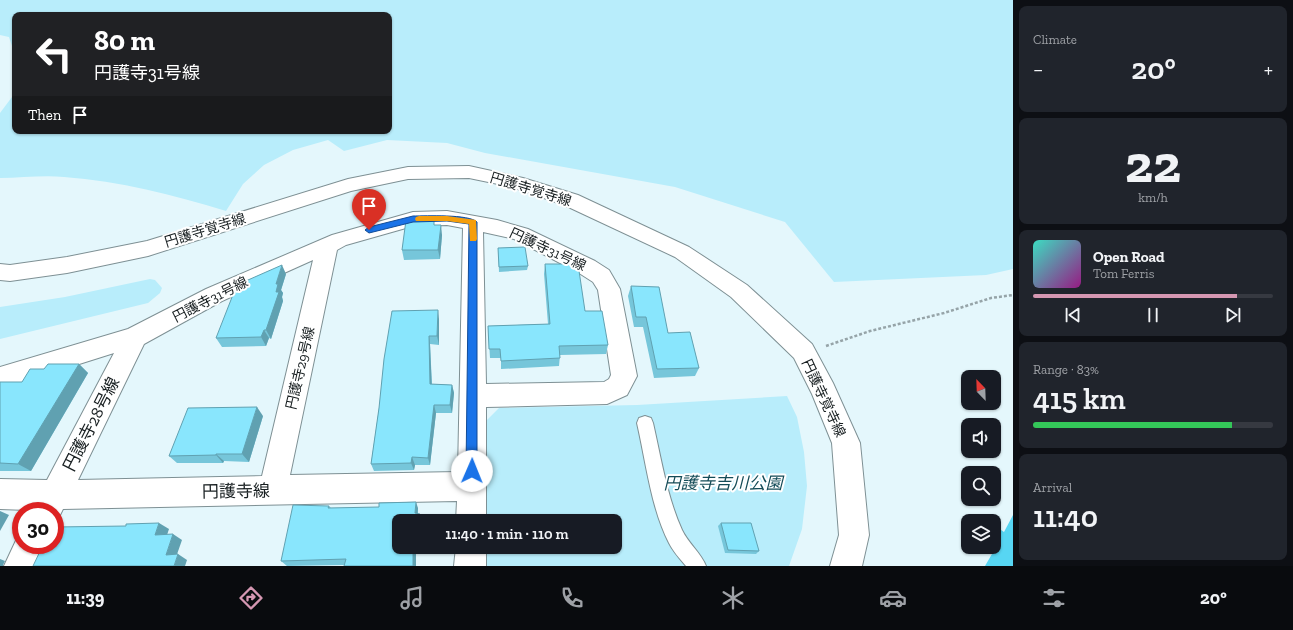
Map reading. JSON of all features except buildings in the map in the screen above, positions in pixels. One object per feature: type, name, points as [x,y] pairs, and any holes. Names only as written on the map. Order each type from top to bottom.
[{"type":"street","name":"円護寺覚寺線","points":[[0,272],[10,273],[67,264],[148,248],[348,185],[408,173],[469,172],[516,182],[571,200],[682,252],[739,291],[802,352],[824,391],[846,443],[854,535],[846,566]]},
{"type":"street","name":"円護寺31号線","points":[[0,378],[135,337],[214,295],[327,246],[369,230],[413,219],[447,218],[473,222],[521,234],[587,266],[601,276],[609,289],[624,376],[618,387],[607,393],[473,396]]},
{"type":"street","points":[[471,514],[473,222]]},
{"type":"street","name":"円護寺29号線","points":[[273,490],[327,246]]},
{"type":"street","name":"円護寺28号線","points":[[52,502],[135,337]]},
{"type":"street","name":"円護寺線","points":[[64,502],[273,490],[471,486]]},
{"type":"street","name":"円護寺線","points":[[0,494],[45,502]]},
{"type":"street","points":[[20,566],[26,554]]},
{"type":"street","points":[[470,554],[470,566]]},
{"type":"lane","points":[[645,423],[665,509],[676,538],[697,566]]},
{"type":"path","points":[[802,352],[820,348],[870,331],[944,313],[991,298],[1013,295]]},
{"type":"green space","points":[[0,0],[1013,0],[1013,269],[986,275],[834,282],[785,222],[675,187],[485,153],[447,143],[387,140],[344,151],[328,140],[293,150],[264,165],[243,184],[226,211],[166,194],[126,185],[85,179],[56,176],[0,178],[0,113],[12,97],[12,134],[392,134],[392,12],[12,12],[12,46],[9,37],[0,35]]},
{"type":"green space","points":[[150,279],[155,280],[162,288],[160,293],[148,303],[0,339],[0,307],[65,297]]},
{"type":"green space","name":"円護寺吉川公園","points":[[787,396],[797,417],[804,452],[807,486],[802,529],[789,566],[480,566],[480,554],[622,554],[622,514],[480,514],[482,425],[499,408],[637,405]]},
{"type":"water","points":[[1013,515],[1013,566],[985,566],[992,554],[1001,554],[1001,530],[1004,532]]},
{"type":"slow traffic","points":[[419,219],[447,218],[473,222],[473,239]]},
{"type":"route","points":[[369,230],[413,219],[447,218],[473,222],[472,471]]}]
